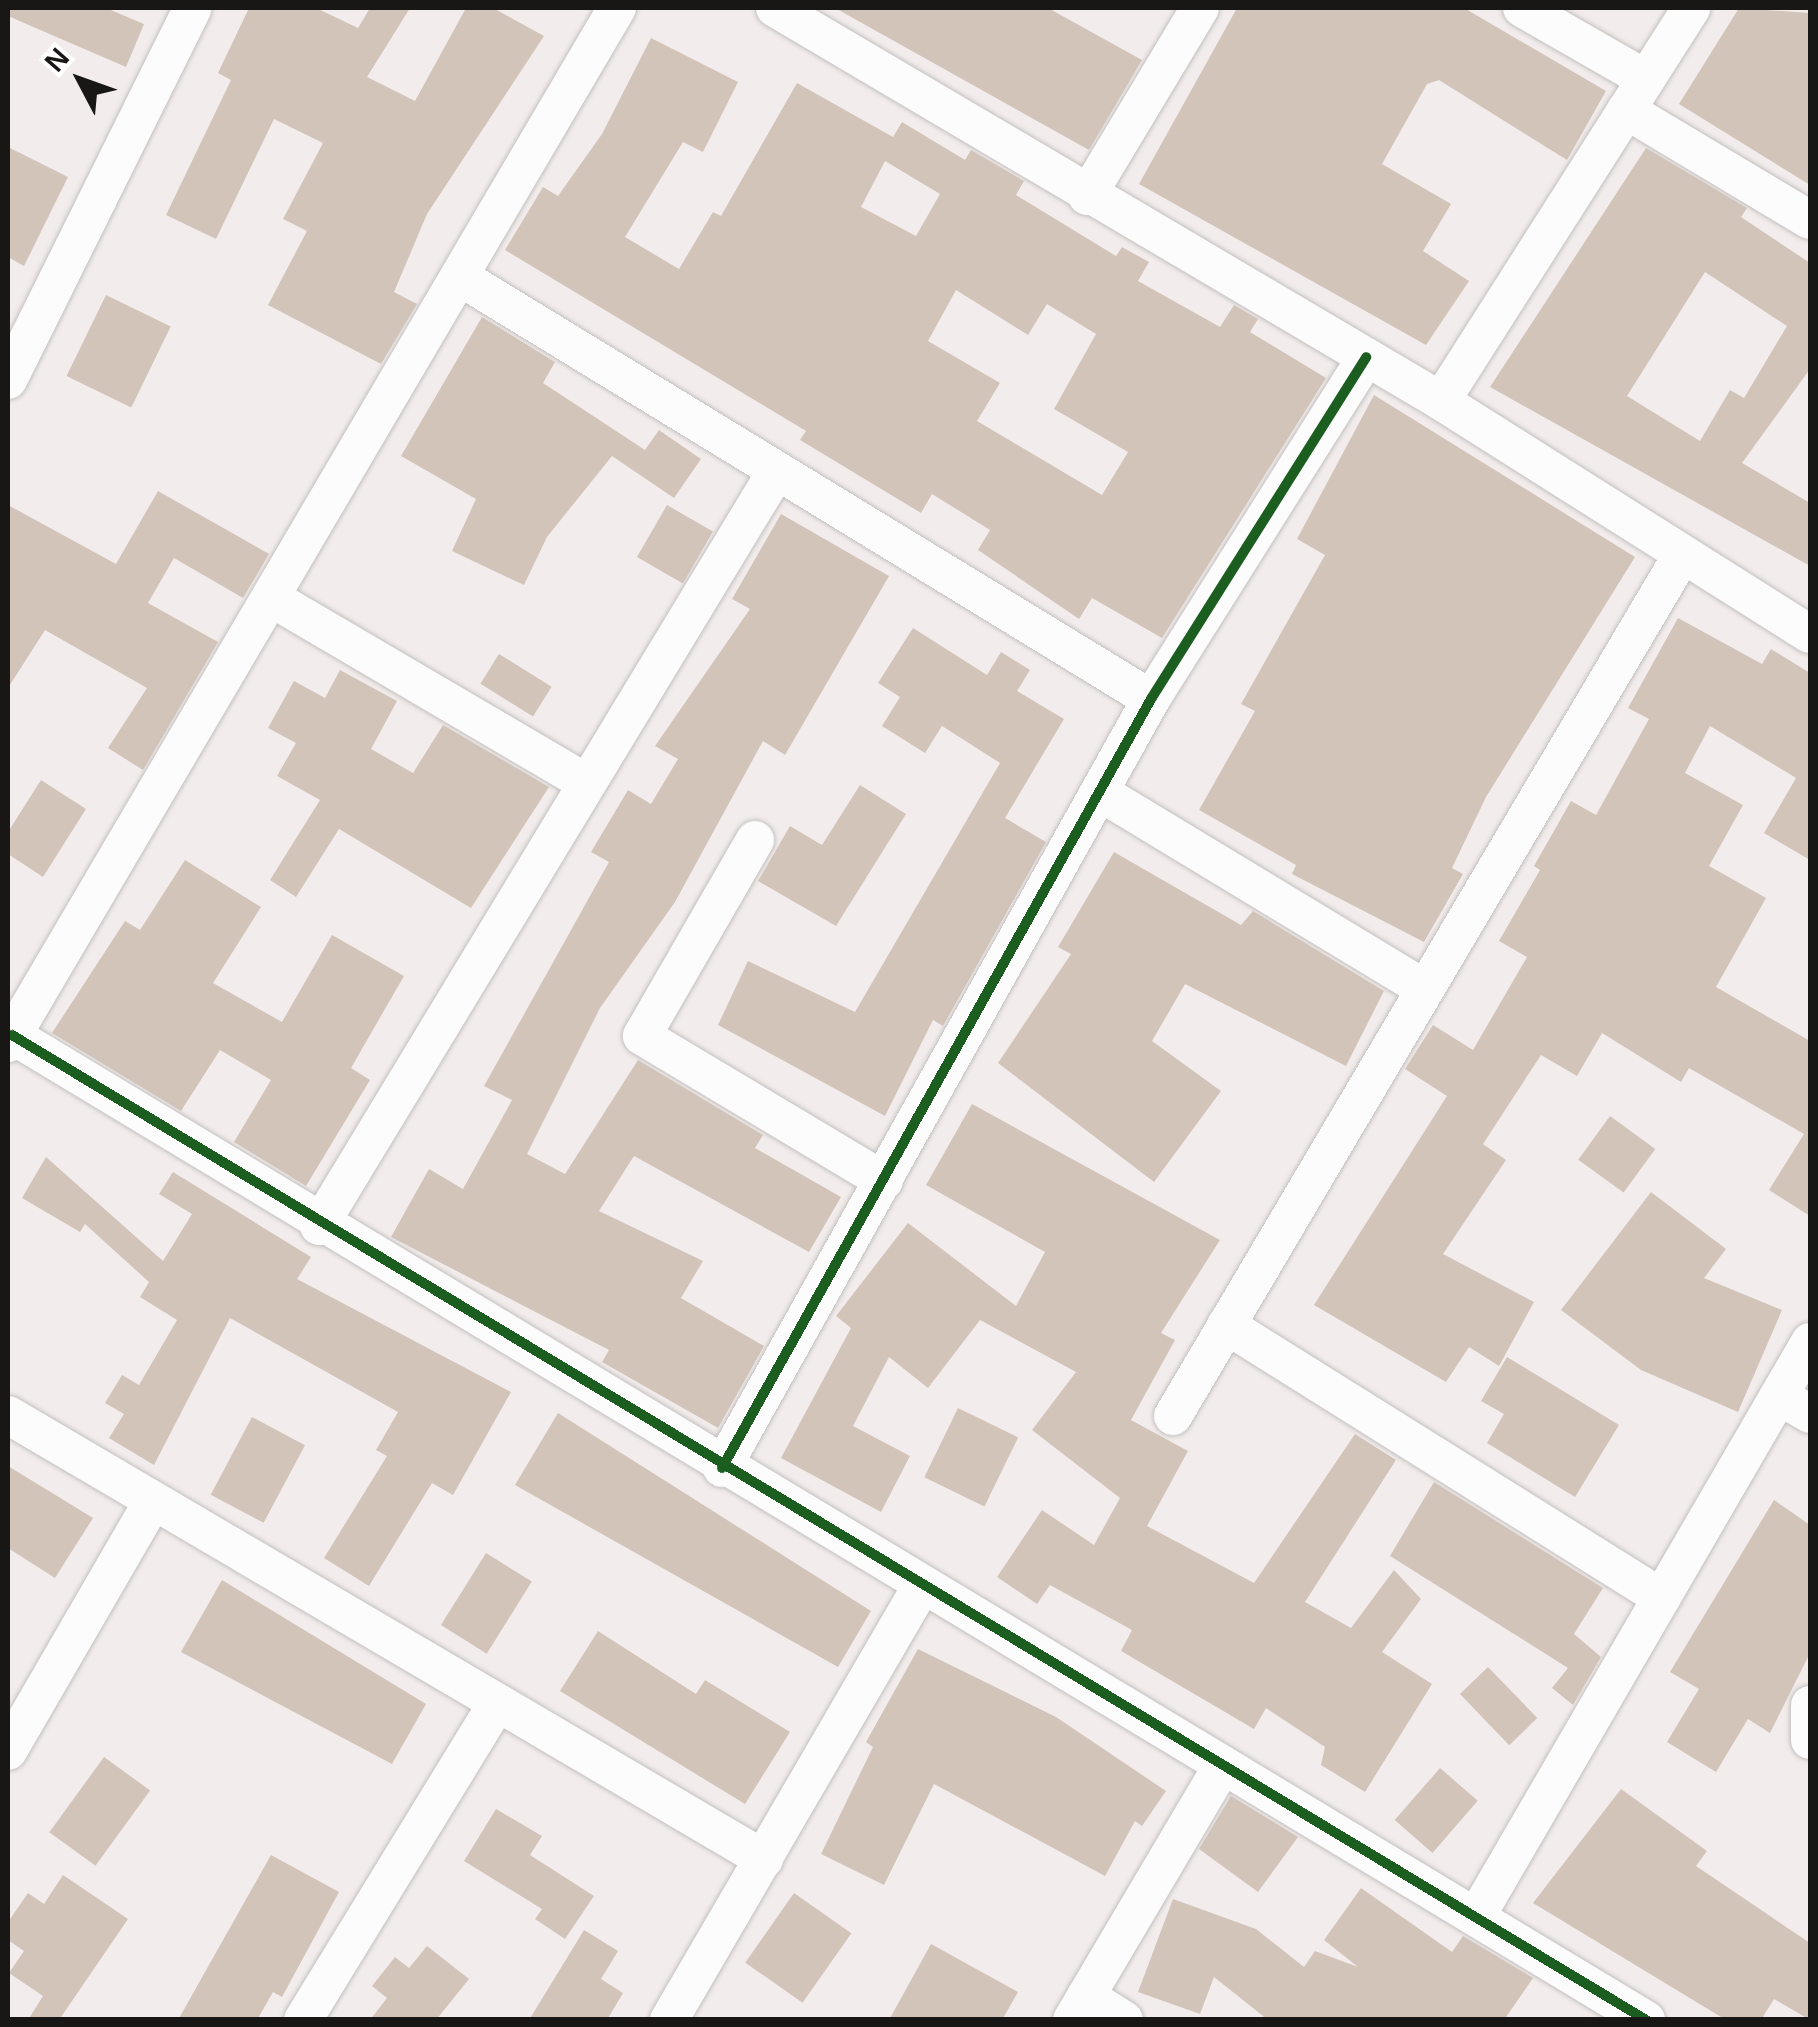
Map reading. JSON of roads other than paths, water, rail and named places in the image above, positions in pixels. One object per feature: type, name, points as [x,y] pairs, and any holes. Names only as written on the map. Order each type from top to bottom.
[{"type":"street","points":[[8,380],[193,8]]},
{"type":"street","points":[[617,8],[465,280],[10,1039],[1646,2020]]},
{"type":"street","points":[[776,8],[1087,196],[1441,401],[1810,634]]},
{"type":"street","points":[[1087,196],[1200,8]]},
{"type":"street","points":[[1522,8],[1810,220]]},
{"type":"street","points":[[1441,401],[1691,8]]},
{"type":"street","points":[[465,280],[1151,699]]},
{"type":"street","points":[[722,1468],[1102,794],[1151,699],[1366,357]]},
{"type":"street","points":[[319,1226],[776,472]]},
{"type":"street","points":[[1173,1416],[1682,555]]},
{"type":"street","points":[[275,600],[586,782]]},
{"type":"street","points":[[1102,794],[1423,988]]},
{"type":"street","points":[[755,840],[642,1036],[884,1181]]},
{"type":"street","points":[[1226,1325],[1662,1598]]},
{"type":"street","points":[[1476,1916],[1662,1598],[1795,1405],[1810,1342]]},
{"type":"street","points":[[8,1415],[764,1859]]},
{"type":"street","points":[[8,1752],[153,1501]]},
{"type":"street","points":[[669,2020],[920,1588]]},
{"type":"street","points":[[303,2020],[497,1704]]},
{"type":"street","points":[[1810,1705],[1810,1740]]},
{"type":"street","points":[[1124,2020],[1079,2008],[1223,1765]]}]
